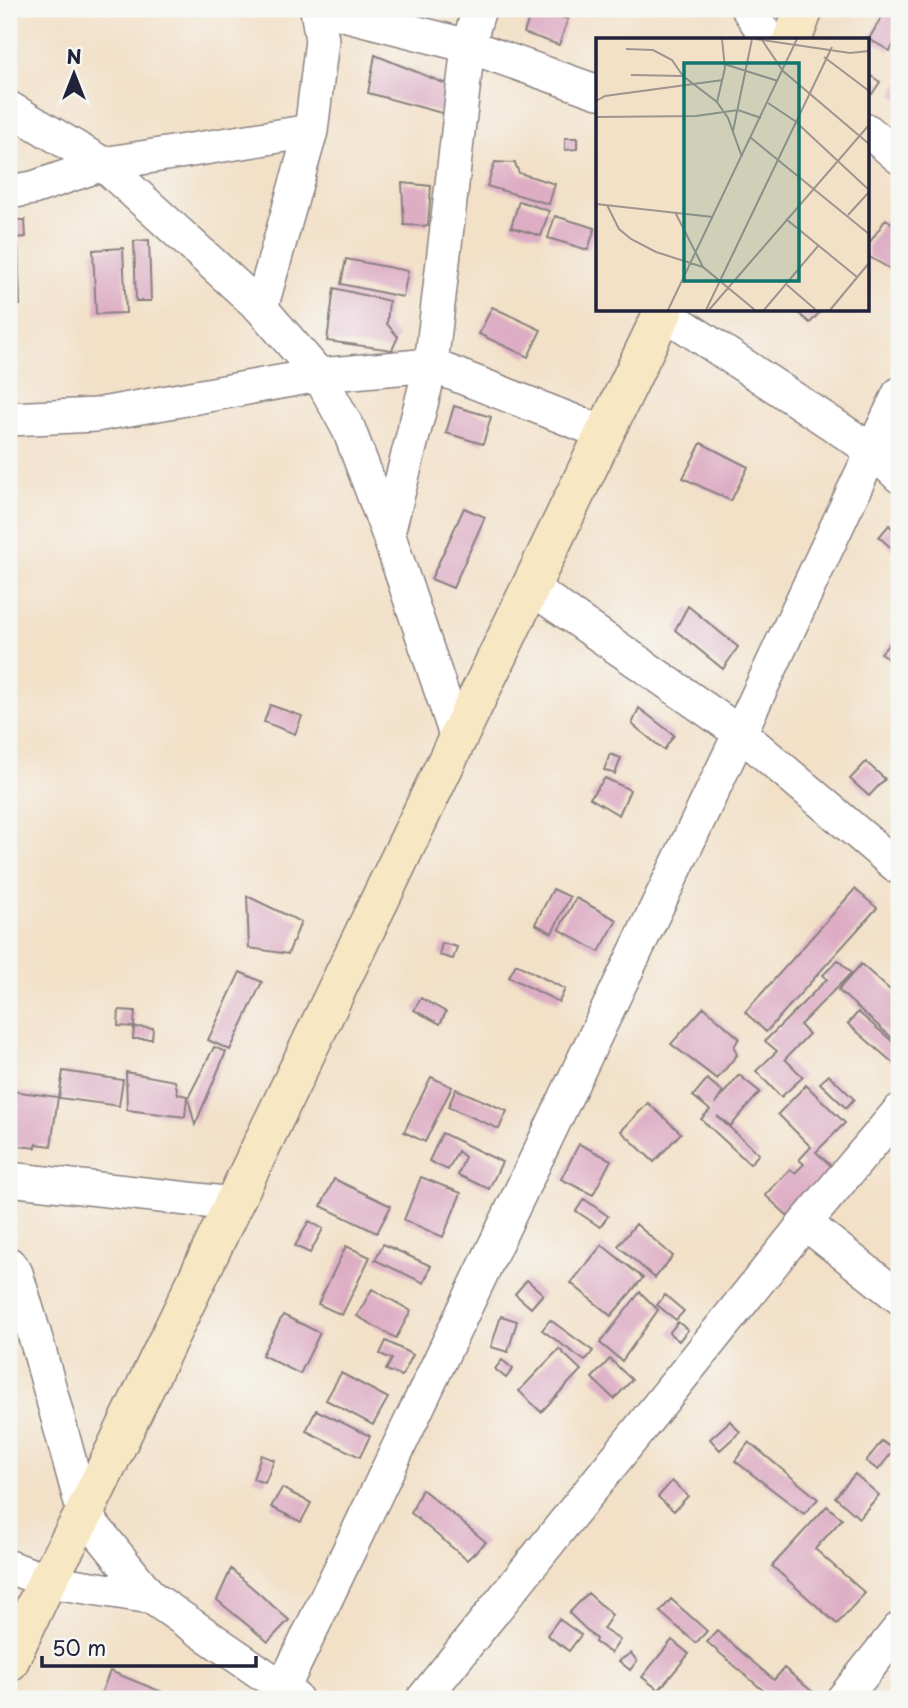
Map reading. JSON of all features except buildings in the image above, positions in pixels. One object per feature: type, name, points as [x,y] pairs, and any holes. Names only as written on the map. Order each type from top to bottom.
[{"type":"street","points":[[261,308],[311,131],[322,40],[317,9]]},
{"type":"street","points":[[324,9],[468,46],[596,91]]},
{"type":"street","points":[[388,533],[431,365],[468,46],[479,9]]},
{"type":"street","points":[[748,9],[768,38]]},
{"type":"street","points":[[793,38],[804,9]]},
{"type":"street","points":[[9,108],[103,164],[261,308],[319,375],[349,430],[388,533],[457,738]]},
{"type":"street","points":[[9,192],[103,164],[311,131]]},
{"type":"street","points":[[870,133],[899,157]]},
{"type":"street","points":[[9,1662],[664,312]]},
{"type":"street","points":[[665,312],[873,451],[899,476]]},
{"type":"street","points":[[9,419],[96,415],[319,375],[431,365],[604,433]]},
{"type":"street","points":[[9,1264],[16,1273],[40,1353],[83,1514],[151,1597],[286,1695],[899,394]]},
{"type":"street","points":[[530,587],[740,733],[899,868]]},
{"type":"street","points":[[423,1699],[805,1223],[899,1111]]},
{"type":"street","points":[[9,1179],[233,1204]]},
{"type":"street","points":[[805,1223],[899,1297]]},
{"type":"street","points":[[9,1567],[47,1581],[151,1597]]},
{"type":"street","points":[[843,1699],[899,1629]]}]
